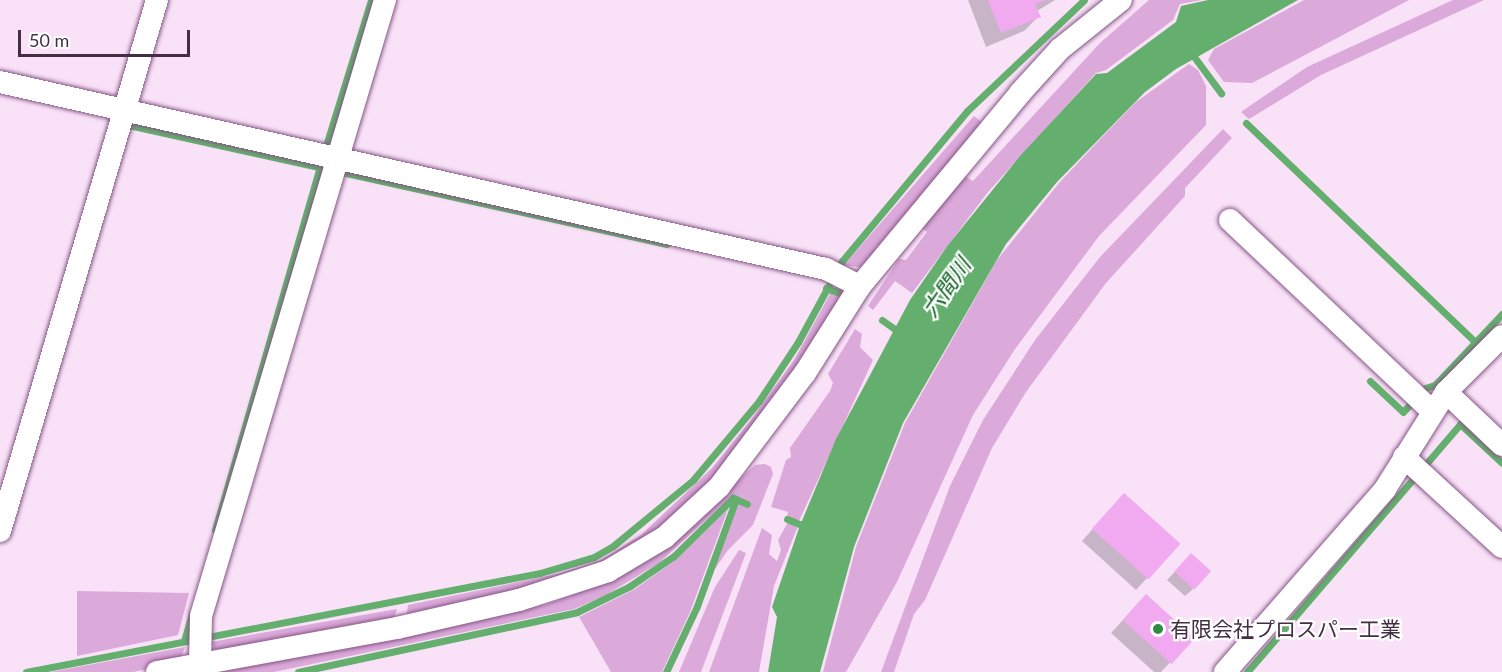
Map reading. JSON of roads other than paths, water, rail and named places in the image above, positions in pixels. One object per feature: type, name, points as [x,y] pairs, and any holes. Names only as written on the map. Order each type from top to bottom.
[{"type":"street","points":[[0,531],[118,115],[157,0]]},
{"type":"street","points":[[199,646],[328,163],[384,0]]},
{"type":"street","points":[[157,672],[199,646],[397,628],[519,600],[608,571],[665,537],[719,487],[806,373],[843,277],[1040,69],[1121,0]]},
{"type":"street","points":[[0,82],[118,115],[843,277]]},
{"type":"street","points":[[1230,220],[1431,410]]},
{"type":"street","points":[[1226,672],[1385,489],[1415,467],[1431,410],[1502,336]]},
{"type":"street","points":[[1446,392],[1502,445]]},
{"type":"street","points":[[1415,467],[1502,547]]},
{"type":"water","name":"六間川","points":[[1208,0],[1298,0],[1176,69],[1145,92],[1057,182],[1006,244],[903,423],[854,547],[820,672],[768,672],[777,617],[772,607],[799,528],[836,439],[910,300],[948,245],[1020,156],[1096,74],[1107,73],[1176,22],[1181,6]]},
{"type":"waterway","points":[[324,152],[371,0]]},
{"type":"waterway","points":[[26,672],[540,573],[594,557],[613,546],[693,480],[759,401],[798,342],[842,261],[967,111],[1084,0]]},
{"type":"waterway","points":[[1192,54],[1221,93]]},
{"type":"waterway","points":[[1246,123],[1475,342]]},
{"type":"waterway","points":[[124,124],[667,244]]},
{"type":"waterway","points":[[215,530],[320,166]]},
{"type":"waterway","points":[[826,288],[837,292]]},
{"type":"waterway","points":[[1425,388],[1435,385],[1502,314]]},
{"type":"waterway","points":[[882,320],[899,332]]},
{"type":"waterway","points":[[1370,381],[1403,412],[1411,403]]},
{"type":"waterway","points":[[1247,672],[1460,424],[1502,463]]},
{"type":"waterway","points":[[298,672],[577,612],[630,586],[674,556],[733,498],[747,504]]},
{"type":"waterway","points":[[666,672],[697,606],[736,499]]},
{"type":"waterway","points":[[787,519],[807,527]]},
{"type":"waterway","points":[[184,641],[192,613]]},
{"type":"place","name":"有限会社プロスパー工業","points":[[1158,629]]}]
